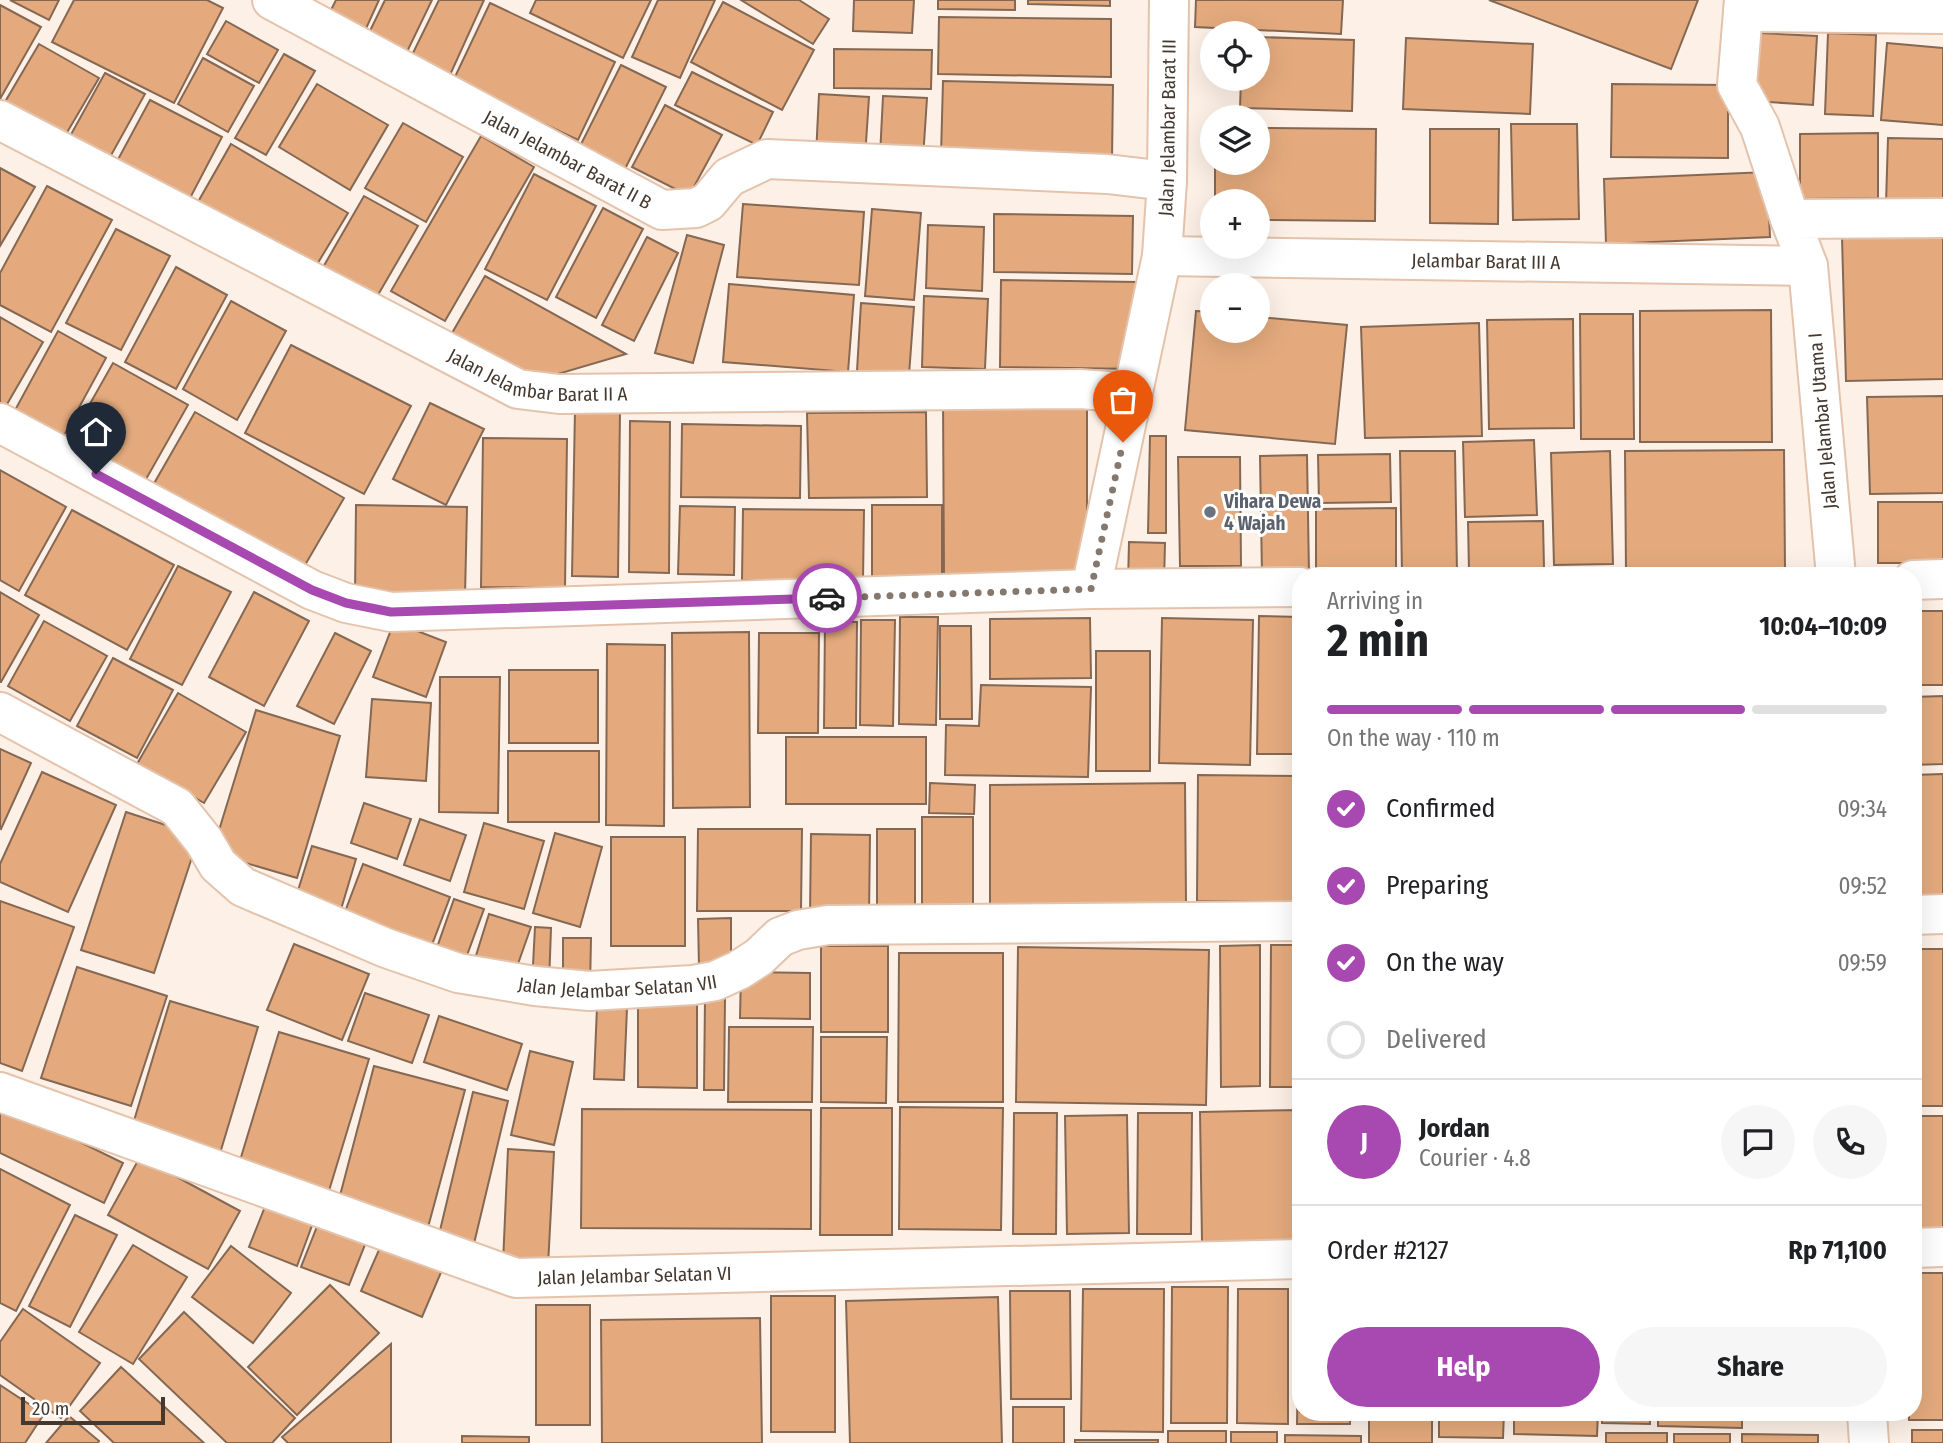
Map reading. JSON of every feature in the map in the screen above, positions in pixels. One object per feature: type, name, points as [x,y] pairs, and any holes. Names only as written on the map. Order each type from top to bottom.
[{"type":"street","name":"Jalan Jelambar Barat II B","points":[[272,0],[662,210],[684,211],[702,205],[721,190],[729,177],[766,159],[1107,174],[1167,181]]},
{"type":"street","name":"Jalan Jelambar Barat III","points":[[1091,589],[1162,257],[1167,181],[1169,0]]},
{"type":"street","points":[[1743,6],[1943,14]]},
{"type":"street","name":"Jalan Jelambar Utama I","points":[[1743,6],[1737,85],[1760,127],[1808,266],[1835,567]]},
{"type":"street","name":"Jalan Jelambar Barat II A","points":[[0,120],[518,389],[559,394],[1080,389],[1133,393]]},
{"type":"street","points":[[1790,219],[1943,218]]},
{"type":"street","name":"Jelambar Barat III A","points":[[1162,257],[1808,266]]},
{"type":"street","points":[[0,423],[312,590],[346,603],[391,612],[1091,589],[1292,587]]},
{"type":"street","points":[[1922,580],[1943,579]]},
{"type":"street","name":"Jalan Jelambar Selatan VII","points":[[0,712],[177,807],[204,841],[218,865],[243,887],[386,948],[458,974],[589,991],[637,990],[715,981],[759,957],[780,937],[798,930],[828,925],[1292,921]]},
{"type":"street","points":[[1922,915],[1943,914]]},
{"type":"street","name":"Jalan Jelambar Selatan VI","points":[[0,1092],[516,1278],[1292,1259]]},
{"type":"street","points":[[1922,1248],[1943,1247]]},
{"type":"street","points":[[1868,1421],[1869,1443]]},
{"type":"building","points":[[10,0],[59,0],[49,20]]},
{"type":"building","points":[[74,0],[207,0],[223,8],[174,103],[52,42]]},
{"type":"building","points":[[336,0],[379,0],[364,33],[328,16]]},
{"type":"building","points":[[385,0],[432,0],[404,58],[366,39]]},
{"type":"building","points":[[439,0],[484,0],[450,75],[411,57]]},
{"type":"building","points":[[536,0],[651,0],[623,58],[530,13]]},
{"type":"building","points":[[658,0],[715,0],[680,78],[632,57]]},
{"type":"building","points":[[741,0],[799,0],[829,19],[813,44]]},
{"type":"building","points":[[854,0],[914,0],[912,33],[853,31]]},
{"type":"building","points":[[938,0],[1015,0],[1015,10],[938,9]]},
{"type":"building","points":[[1028,0],[1110,0],[1110,6],[1028,4]]},
{"type":"building","points":[[1196,0],[1343,0],[1341,34],[1270,31],[1270,21],[1200,21],[1200,27],[1195,27]]},
{"type":"building","points":[[1489,0],[1698,0],[1671,69]]},
{"type":"building","points":[[723,2],[814,50],[782,110],[691,62]]},
{"type":"building","points":[[490,3],[615,62],[578,140],[453,81]]},
{"type":"building","points":[[0,5],[41,27],[0,99]]},
{"type":"building","points":[[939,17],[1111,19],[1111,77],[938,74]]},
{"type":"building","points":[[226,21],[278,50],[259,83],[207,54]]},
{"type":"building","points":[[1758,33],[1817,36],[1813,105],[1754,101]]},
{"type":"building","points":[[1828,33],[1876,35],[1873,116],[1825,114]]},
{"type":"building","points":[[1270,37],[1354,40],[1352,111],[1270,109],[1270,105],[1240,105],[1241,91],[1270,91]]},
{"type":"building","points":[[1406,38],[1533,44],[1530,114],[1403,109]]},
{"type":"building","points":[[1887,43],[1943,48],[1943,125],[1881,120]]},
{"type":"building","points":[[39,44],[99,78],[62,141],[2,107]]},
{"type":"building","points":[[834,49],[932,50],[931,89],[834,88]]},
{"type":"building","points":[[284,54],[315,71],[266,155],[235,138]]},
{"type":"building","points":[[203,58],[254,86],[228,132],[178,104]]},
{"type":"building","points":[[621,65],[666,87],[623,173],[578,150]]},
{"type":"building","points":[[692,72],[773,112],[757,145],[675,105]]},
{"type":"building","points":[[105,73],[145,94],[109,159],[69,138]]},
{"type":"building","points":[[943,81],[1113,85],[1112,159],[941,155]]},
{"type":"building","points":[[317,84],[388,125],[350,190],[279,147]]},
{"type":"building","points":[[1612,84],[1728,85],[1728,158],[1611,157]]},
{"type":"building","points":[[819,94],[869,97],[865,158],[816,155]]},
{"type":"building","points":[[883,96],[927,98],[923,159],[880,156]]},
{"type":"building","points":[[150,100],[222,137],[188,202],[115,165]]},
{"type":"building","points":[[665,105],[722,135],[689,196],[632,167]]},
{"type":"building","points":[[403,123],[463,157],[426,222],[365,188]]},
{"type":"building","points":[[1511,124],[1577,124],[1579,219],[1513,220]]},
{"type":"building","points":[[1270,128],[1376,129],[1375,221],[1270,220],[1270,189],[1215,189],[1215,175],[1270,175]]},
{"type":"building","points":[[1430,129],[1499,129],[1498,224],[1430,223]]},
{"type":"building","points":[[1878,133],[1878,198],[1800,199],[1800,134]]},
{"type":"building","points":[[481,136],[534,167],[445,321],[391,291]]},
{"type":"building","points":[[1888,138],[1943,139],[1943,204],[1886,203]]},
{"type":"building","points":[[231,144],[348,213],[310,276],[194,209]]},
{"type":"building","points":[[0,168],[35,187],[0,246]]},
{"type":"building","points":[[1767,172],[1770,237],[1606,244],[1604,179]]},
{"type":"building","points":[[534,174],[596,206],[547,300],[485,269]]},
{"type":"building","points":[[47,186],[112,220],[51,332],[0,305],[0,273]]},
{"type":"building","points":[[364,196],[418,226],[371,307],[318,276]]},
{"type":"building","points":[[743,204],[864,212],[859,285],[737,277]]},
{"type":"building","points":[[603,208],[643,229],[596,318],[556,297]]},
{"type":"building","points":[[872,209],[921,213],[914,300],[865,296]]},
{"type":"building","points":[[994,214],[1133,216],[1132,274],[994,272]]},
{"type":"building","points":[[928,225],[984,227],[982,291],[926,288]]},
{"type":"building","points":[[116,229],[170,256],[121,350],[66,323]]},
{"type":"building","points":[[687,235],[724,245],[693,363],[655,353]]},
{"type":"building","points":[[1943,235],[1943,379],[1846,381],[1842,238]]},
{"type":"building","points":[[647,237],[678,253],[634,341],[602,325]]},
{"type":"building","points":[[176,267],[227,295],[176,389],[125,362]]},
{"type":"building","points":[[485,276],[626,354],[524,384],[448,340]]},
{"type":"building","points":[[1001,280],[1138,282],[1137,369],[1000,367]]},
{"type":"building","points":[[729,284],[854,295],[848,372],[723,362]]},
{"type":"building","points":[[924,296],[988,299],[985,369],[922,367]]},
{"type":"building","points":[[231,301],[286,331],[237,420],[183,389]]},
{"type":"building","points":[[861,303],[914,307],[909,375],[857,371]]},
{"type":"building","points":[[1771,310],[1772,442],[1640,442],[1640,311]]},
{"type":"building","points":[[1196,311],[1200,311],[1200,343],[1270,343],[1270,318],[1347,325],[1335,444],[1185,430]]},
{"type":"building","points":[[1580,314],[1633,314],[1634,439],[1581,439]]},
{"type":"building","points":[[0,317],[43,342],[6,406],[0,403]]},
{"type":"building","points":[[1573,319],[1574,428],[1489,429],[1487,320]]},
{"type":"building","points":[[1479,323],[1482,436],[1365,438],[1361,327]]},
{"type":"building","points":[[58,331],[106,358],[62,439],[14,412]]},
{"type":"building","points":[[291,345],[411,406],[364,494],[245,433]]},
{"type":"building","points":[[113,363],[188,405],[145,481],[70,439]]},
{"type":"building","points":[[1943,396],[1943,493],[1870,494],[1867,397]]},
{"type":"building","points":[[1087,398],[1087,577],[944,577],[943,399]]},
{"type":"building","points":[[430,403],[484,429],[446,505],[393,479]]},
{"type":"building","points":[[575,409],[620,410],[618,577],[572,576]]},
{"type":"building","points":[[195,412],[344,498],[301,572],[152,487]]},
{"type":"building","points":[[926,412],[927,497],[809,498],[807,413]]},
{"type":"building","points":[[630,421],[670,422],[669,573],[629,572]]},
{"type":"building","points":[[682,424],[801,426],[800,498],[681,497]]},
{"type":"building","points":[[1150,436],[1166,436],[1166,533],[1148,533]]},
{"type":"building","points":[[483,438],[567,439],[565,588],[481,587]]},
{"type":"building","points":[[1534,440],[1537,515],[1465,517],[1463,442]]},
{"type":"building","points":[[1784,450],[1785,567],[1626,567],[1625,451]]},
{"type":"building","points":[[1400,451],[1455,451],[1457,567],[1402,567]]},
{"type":"building","points":[[1610,451],[1613,564],[1554,565],[1551,453]]},
{"type":"building","points":[[1390,454],[1391,502],[1319,503],[1318,455]]},
{"type":"building","points":[[1307,455],[1309,567],[1292,567],[1292,574],[1262,575],[1260,456]]},
{"type":"building","name":"Vihara Dewa 4 Wajah","points":[[1178,457],[1240,457],[1241,566],[1180,566]]},
{"type":"building","points":[[0,470],[66,507],[19,591],[0,580]]},
{"type":"building","points":[[1878,502],[1943,502],[1943,563],[1878,563]]},
{"type":"building","points":[[356,505],[467,507],[465,596],[355,594]]},
{"type":"building","points":[[872,505],[942,505],[942,584],[872,584]]},
{"type":"building","points":[[680,506],[735,507],[734,575],[678,574]]},
{"type":"building","points":[[1396,508],[1396,567],[1316,567],[1316,509]]},
{"type":"building","points":[[743,509],[864,510],[863,581],[742,580]]},
{"type":"building","points":[[72,510],[174,565],[127,650],[25,595]]},
{"type":"building","points":[[1543,521],[1544,567],[1469,567],[1468,522]]},
{"type":"building","points":[[1129,542],[1165,543],[1164,584],[1128,583]]},
{"type":"building","points":[[178,566],[231,592],[182,685],[130,659]]},
{"type":"building","points":[[0,592],[39,615],[1,682],[0,682]]},
{"type":"building","points":[[254,592],[309,621],[264,706],[209,677]]},
{"type":"building","points":[[1922,611],[1943,611],[1943,685],[1922,685]]},
{"type":"building","points":[[1259,616],[1292,617],[1292,754],[1257,754]]},
{"type":"building","points":[[900,617],[938,617],[936,725],[899,724]]},
{"type":"building","points":[[1090,618],[1091,678],[990,679],[990,619]]},
{"type":"building","points":[[1162,618],[1253,620],[1250,765],[1159,763]]},
{"type":"building","points":[[861,620],[895,620],[893,726],[860,725]]},
{"type":"building","points":[[44,621],[107,656],[70,721],[8,686]]},
{"type":"building","points":[[825,621],[857,622],[856,728],[824,728]]},
{"type":"building","points":[[394,622],[446,642],[426,697],[373,677]]},
{"type":"building","points":[[940,626],[971,626],[972,719],[940,719]]},
{"type":"building","points":[[749,632],[750,807],[673,808],[672,633]]},
{"type":"building","points":[[335,633],[371,651],[334,724],[297,706]]},
{"type":"building","points":[[759,633],[819,633],[818,733],[758,733]]},
{"type":"building","points":[[607,644],[665,645],[664,826],[606,825]]},
{"type":"building","points":[[1096,651],[1150,651],[1150,771],[1096,771]]},
{"type":"building","points":[[113,658],[173,690],[137,758],[77,726]]},
{"type":"building","points":[[509,670],[598,670],[598,743],[509,743]]},
{"type":"building","points":[[440,677],[500,677],[498,813],[439,812]]},
{"type":"building","points":[[981,685],[1091,687],[1088,777],[945,775],[946,725],[979,726]]},
{"type":"building","points":[[178,693],[246,732],[204,803],[137,764]]},
{"type":"building","points":[[1943,696],[1943,764],[1922,765],[1922,697]]},
{"type":"building","points":[[372,699],[431,703],[426,781],[366,777]]},
{"type":"building","points":[[256,710],[340,736],[297,878],[212,853]]},
{"type":"building","points":[[786,737],[926,737],[926,804],[786,804]]},
{"type":"building","points":[[0,749],[31,763],[1,829],[0,828]]},
{"type":"building","points":[[508,751],[599,751],[599,822],[508,822]]},
{"type":"building","points":[[42,772],[116,805],[68,912],[0,882],[0,864]]},
{"type":"building","points":[[1943,774],[1943,905],[1922,906],[1922,775]]},
{"type":"building","points":[[1198,775],[1292,776],[1292,902],[1197,901]]},
{"type":"building","points":[[930,783],[975,785],[974,814],[929,813]]},
{"type":"building","points":[[1185,783],[1186,903],[990,905],[990,785]]},
{"type":"building","points":[[364,803],[411,819],[397,859],[351,843]]},
{"type":"building","points":[[126,812],[199,836],[154,973],[81,950]]},
{"type":"building","points":[[922,817],[973,817],[973,915],[922,915]]},
{"type":"building","points":[[420,819],[466,835],[450,881],[404,865]]},
{"type":"building","points":[[484,823],[544,841],[524,909],[464,892]]},
{"type":"building","points":[[698,829],[802,829],[801,911],[697,911]]},
{"type":"building","points":[[877,829],[915,829],[915,916],[877,916]]},
{"type":"building","points":[[555,833],[602,847],[580,927],[533,913]]},
{"type":"building","points":[[811,834],[870,835],[869,915],[810,915]]},
{"type":"building","points":[[611,837],[685,837],[685,946],[611,946]]},
{"type":"building","points":[[312,846],[356,859],[339,916],[294,903]]},
{"type":"building","points":[[363,864],[450,897],[427,958],[340,925]]},
{"type":"building","points":[[454,899],[484,909],[463,966],[434,956]]},
{"type":"building","points":[[0,901],[74,927],[22,1071],[0,1063]]},
{"type":"building","points":[[489,914],[531,927],[513,978],[473,965]]},
{"type":"building","points":[[731,918],[731,966],[699,966],[698,919]]},
{"type":"building","points":[[535,927],[551,928],[549,985],[532,984]]},
{"type":"building","points":[[563,938],[591,938],[590,988],[563,988]]},
{"type":"building","points":[[294,944],[369,974],[342,1040],[267,1010]]},
{"type":"building","points":[[1260,945],[1260,1086],[1221,1087],[1220,946]]},
{"type":"building","points":[[1271,945],[1292,945],[1292,1087],[1270,1087]]},
{"type":"building","points":[[821,946],[888,946],[888,1032],[821,1032]]},
{"type":"building","points":[[1018,947],[1209,950],[1206,1105],[1016,1102]]},
{"type":"building","points":[[1922,949],[1943,949],[1943,1106],[1922,1106]]},
{"type":"building","points":[[899,953],[1003,953],[1003,1102],[898,1102]]},
{"type":"building","points":[[77,967],[167,996],[131,1106],[41,1078]]},
{"type":"building","points":[[741,972],[810,973],[810,1019],[740,1018]]},
{"type":"building","points":[[365,993],[429,1015],[412,1063],[348,1041]]},
{"type":"building","points":[[705,998],[725,998],[724,1090],[704,1090]]},
{"type":"building","points":[[170,1001],[258,1027],[218,1160],[130,1134]]},
{"type":"building","points":[[638,1001],[697,1001],[697,1088],[638,1087]]},
{"type":"building","points":[[597,1007],[627,1008],[624,1080],[594,1079]]},
{"type":"building","points":[[439,1016],[522,1044],[507,1090],[424,1062]]},
{"type":"building","points":[[729,1027],[813,1027],[812,1102],[728,1102]]},
{"type":"building","points":[[279,1032],[369,1059],[328,1194],[238,1167]]},
{"type":"building","points":[[821,1037],[887,1037],[886,1103],[821,1102]]},
{"type":"building","points":[[530,1051],[573,1062],[554,1145],[511,1135]]},
{"type":"building","points":[[374,1066],[465,1090],[427,1231],[337,1207]]},
{"type":"building","points":[[473,1092],[508,1101],[472,1252],[437,1243]]},
{"type":"building","points":[[0,1103],[123,1163],[104,1203],[0,1153]]},
{"type":"building","points":[[900,1107],[1003,1108],[1001,1230],[899,1229]]},
{"type":"building","points":[[821,1108],[892,1108],[892,1235],[820,1235]]},
{"type":"building","points":[[582,1109],[811,1110],[811,1229],[581,1228]]},
{"type":"building","points":[[1292,1110],[1292,1240],[1202,1242],[1200,1112]]},
{"type":"building","points":[[1014,1113],[1057,1113],[1056,1234],[1013,1234]]},
{"type":"building","points":[[1138,1113],[1192,1113],[1191,1234],[1137,1234]]},
{"type":"building","points":[[1127,1115],[1129,1233],[1067,1234],[1065,1116]]},
{"type":"building","points":[[1922,1116],[1943,1116],[1943,1233],[1922,1233]]},
{"type":"building","points":[[508,1149],[554,1152],[548,1266],[503,1263]]},
{"type":"building","points":[[140,1157],[240,1211],[208,1269],[108,1215]]},
{"type":"building","points":[[0,1169],[70,1205],[16,1311],[0,1303]]},
{"type":"building","points":[[270,1194],[317,1212],[297,1266],[249,1247]]},
{"type":"building","points":[[322,1214],[370,1232],[349,1285],[301,1267]]},
{"type":"building","points":[[75,1215],[117,1235],[70,1327],[29,1306]]},
{"type":"building","points":[[382,1243],[442,1270],[422,1317],[361,1291]]},
{"type":"building","points":[[133,1245],[187,1277],[133,1364],[79,1332]]},
{"type":"building","points":[[231,1246],[291,1293],[253,1343],[192,1297]]},
{"type":"building","points":[[1922,1273],[1943,1273],[1943,1420],[1922,1420]]},
{"type":"building","points":[[330,1285],[379,1333],[297,1415],[248,1367]]},
{"type":"building","points":[[1172,1287],[1228,1287],[1227,1423],[1171,1423]]},
{"type":"building","points":[[1083,1289],[1164,1289],[1163,1432],[1081,1431]]},
{"type":"building","points":[[1238,1289],[1288,1289],[1288,1424],[1237,1423]]},
{"type":"building","points":[[1010,1291],[1070,1291],[1071,1399],[1011,1399]]},
{"type":"building","points":[[771,1296],[835,1296],[835,1432],[771,1432]]},
{"type":"building","points":[[998,1297],[1002,1443],[850,1443],[846,1301]]},
{"type":"building","points":[[536,1305],[590,1305],[590,1425],[536,1425]]},
{"type":"building","points":[[23,1309],[100,1363],[61,1418],[0,1375],[0,1342]]},
{"type":"building","points":[[184,1312],[295,1418],[272,1443],[227,1443],[139,1359]]},
{"type":"building","points":[[760,1318],[762,1443],[602,1443],[601,1320]]},
{"type":"building","points":[[391,1344],[391,1443],[288,1443],[282,1437]]},
{"type":"building","points":[[121,1367],[204,1443],[114,1443],[80,1411]]},
{"type":"building","points":[[0,1385],[44,1414],[25,1443],[0,1443]]},
{"type":"building","points":[[1013,1407],[1064,1407],[1064,1443],[1013,1443]]},
{"type":"building","points":[[69,1416],[99,1441],[98,1443],[46,1443]]},
{"type":"building","points":[[1297,1421],[1350,1421],[1350,1424],[1297,1424]]},
{"type":"building","points":[[1369,1421],[1432,1421],[1432,1443],[1369,1443]]},
{"type":"building","points":[[1439,1421],[1504,1421],[1503,1438],[1439,1437]]},
{"type":"building","points":[[1514,1421],[1598,1421],[1597,1436],[1514,1434]]},
{"type":"building","points":[[1602,1421],[1650,1421],[1650,1424]]},
{"type":"building","points":[[1658,1421],[1742,1421],[1742,1428],[1658,1426]]},
{"type":"building","points":[[1912,1430],[1943,1430],[1943,1443],[1912,1443]]},
{"type":"building","points":[[1168,1431],[1226,1431],[1226,1443],[1168,1443]]},
{"type":"building","points":[[1231,1432],[1277,1432],[1277,1443],[1231,1443]]},
{"type":"building","points":[[1606,1433],[1667,1433],[1667,1443],[1606,1443]]},
{"type":"building","points":[[1674,1434],[1730,1434],[1730,1443],[1674,1443]]},
{"type":"building","points":[[1742,1434],[1818,1435],[1818,1443],[1742,1443]]},
{"type":"building","points":[[1285,1435],[1361,1436],[1361,1443],[1285,1443]]},
{"type":"building","points":[[462,1436],[529,1437],[529,1443],[462,1443]]},
{"type":"building","points":[[1075,1440],[1158,1440],[1158,1443],[1075,1443]]},
{"type":"way so far","points":[[827,598],[1091,589],[1123,442]]},
{"type":"place","name":"Vihara Dewa 4 Wajah","points":[[1210,512]]},
{"type":"route","points":[[96,474],[312,590],[346,603],[391,612],[827,598]]}]
